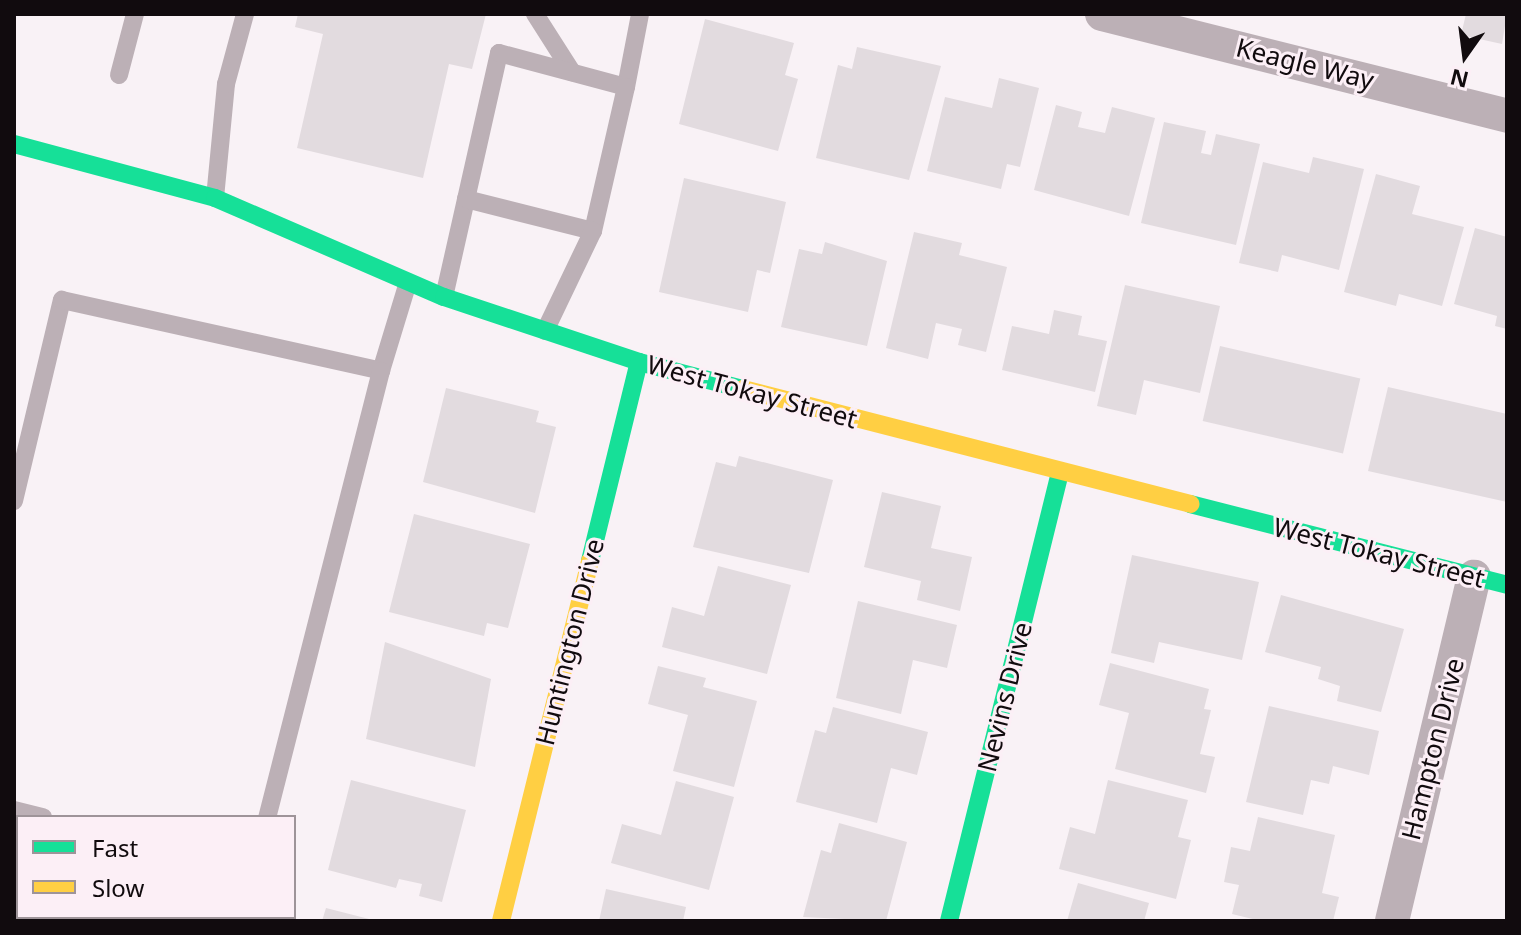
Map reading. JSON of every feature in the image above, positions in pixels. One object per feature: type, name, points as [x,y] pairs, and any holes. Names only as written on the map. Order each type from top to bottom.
[{"type":"street","name":"Keagle Way","points":[[1102,14],[1507,116]]},
{"type":"street","name":"West Tokay Street","points":[[14,144],[215,198],[444,297],[639,362],[1060,473],[1491,581]]},
{"type":"street","name":"Huntington Drive","points":[[501,921],[639,362]]},
{"type":"street","name":"Nevins Drive","points":[[949,921],[1060,473]]},
{"type":"street","name":"Hampton Drive","points":[[1392,921],[1491,581]]},
{"type":"lane","points":[[119,75],[135,14]]},
{"type":"lane","points":[[215,198],[226,84],[245,14]]},
{"type":"lane","points":[[535,14],[572,72]]},
{"type":"lane","points":[[545,331],[593,231],[640,14]]},
{"type":"lane","points":[[444,297],[499,53],[626,87]]},
{"type":"lane","points":[[466,199],[593,231]]},
{"type":"lane","points":[[268,815],[381,371],[408,281]]},
{"type":"lane","points":[[14,501],[62,300],[381,371]]},
{"type":"lane","points":[[14,810],[35,815]]},
{"type":"building","points":[[298,14],[486,14],[472,69],[449,64],[423,178],[297,148],[323,34],[295,27]]},
{"type":"building","points":[[1466,14],[1507,14],[1502,44],[1461,35]]},
{"type":"building","points":[[705,19],[794,43],[785,75],[798,79],[778,151],[679,124]]},
{"type":"building","points":[[857,47],[941,66],[909,180],[816,158],[838,65],[852,69]]},
{"type":"building","points":[[999,78],[1039,88],[1020,167],[1007,164],[1001,189],[927,171],[945,97],[992,108]]},
{"type":"building","points":[[1056,105],[1082,112],[1078,127],[1105,133],[1112,107],[1155,118],[1129,216],[1034,190]]},
{"type":"building","points":[[1164,122],[1206,131],[1201,153],[1211,155],[1216,134],[1260,144],[1236,245],[1141,223]]},
{"type":"building","points":[[1313,157],[1364,169],[1339,270],[1282,255],[1278,272],[1239,263],[1263,162],[1309,173]]},
{"type":"building","points":[[1376,174],[1420,186],[1412,214],[1464,227],[1442,306],[1399,294],[1396,306],[1344,292]]},
{"type":"building","points":[[684,178],[786,202],[770,273],[757,270],[748,312],[659,292]]},
{"type":"building","points":[[1475,228],[1507,237],[1507,329],[1495,326],[1497,316],[1454,304]]},
{"type":"building","points":[[914,232],[962,243],[959,255],[1007,267],[986,352],[958,345],[962,329],[936,323],[928,359],[886,348]]},
{"type":"building","points":[[825,242],[887,261],[867,346],[781,327],[799,249],[822,254]]},
{"type":"building","points":[[1125,285],[1220,306],[1200,393],[1144,380],[1136,415],[1097,406]]},
{"type":"building","points":[[1054,310],[1082,316],[1078,335],[1107,341],[1095,392],[1002,370],[1012,326],[1049,334]]},
{"type":"building","points":[[1220,346],[1360,378],[1343,453],[1203,421]]},
{"type":"building","points":[[1388,387],[1507,414],[1507,502],[1368,471]]},
{"type":"building","points":[[446,388],[539,411],[536,422],[556,427],[535,513],[423,482]]},
{"type":"building","points":[[739,456],[833,480],[809,573],[693,547],[716,462],[736,467]]},
{"type":"building","points":[[882,492],[941,506],[931,548],[972,557],[960,611],[917,600],[921,581],[864,567]]},
{"type":"building","points":[[414,514],[530,544],[508,628],[487,623],[484,636],[389,612]]},
{"type":"building","points":[[1132,555],[1259,582],[1242,660],[1159,642],[1154,663],[1111,653]]},
{"type":"building","points":[[718,566],[791,585],[767,674],[662,647],[672,607],[704,616]]},
{"type":"building","points":[[1281,595],[1404,629],[1381,712],[1337,701],[1340,686],[1318,679],[1321,667],[1265,652]]},
{"type":"building","points":[[858,601],[957,625],[947,668],[913,660],[901,714],[836,698]]},
{"type":"building","points":[[385,642],[491,679],[475,767],[366,739]]},
{"type":"building","points":[[1110,663],[1209,689],[1204,709],[1211,710],[1200,754],[1215,757],[1206,793],[1115,769],[1129,713],[1099,705]]},
{"type":"building","points":[[658,666],[706,678],[703,687],[757,701],[734,787],[673,771],[688,715],[648,704]]},
{"type":"building","points":[[1269,706],[1379,731],[1369,775],[1333,766],[1329,784],[1311,780],[1303,815],[1246,802]]},
{"type":"building","points":[[833,707],[928,732],[917,775],[891,768],[877,823],[796,802],[815,730],[826,733]]},
{"type":"building","points":[[351,780],[466,810],[442,902],[419,896],[422,884],[399,879],[396,888],[328,870]]},
{"type":"building","points":[[1108,780],[1188,800],[1178,837],[1191,840],[1176,899],[1059,869],[1070,827],[1095,834]]},
{"type":"building","points":[[676,781],[734,797],[709,890],[611,863],[622,824],[661,835]]},
{"type":"building","points":[[1258,817],[1335,835],[1322,893],[1339,897],[1333,921],[1261,921],[1232,914],[1239,885],[1224,882],[1231,847],[1250,851]]},
{"type":"building","points":[[839,823],[907,842],[886,921],[803,917],[821,850],[831,853]]},
{"type":"building","points":[[1078,883],[1149,903],[1144,921],[1067,921]]},
{"type":"building","points":[[606,889],[686,907],[683,921],[599,921]]},
{"type":"building","points":[[326,908],[373,920],[373,921],[322,921]]},
{"type":"traffic: fast","points":[[14,144],[215,198],[444,297],[639,362],[743,389]]},
{"type":"traffic: fast","points":[[590,561],[639,362]]},
{"type":"traffic: fast","points":[[949,921],[1060,473]]},
{"type":"traffic: fast","points":[[1190,504],[1507,585]]},
{"type":"traffic: slow","points":[[743,389],[1190,504]]},
{"type":"traffic: slow","points":[[501,921],[590,561]]}]
